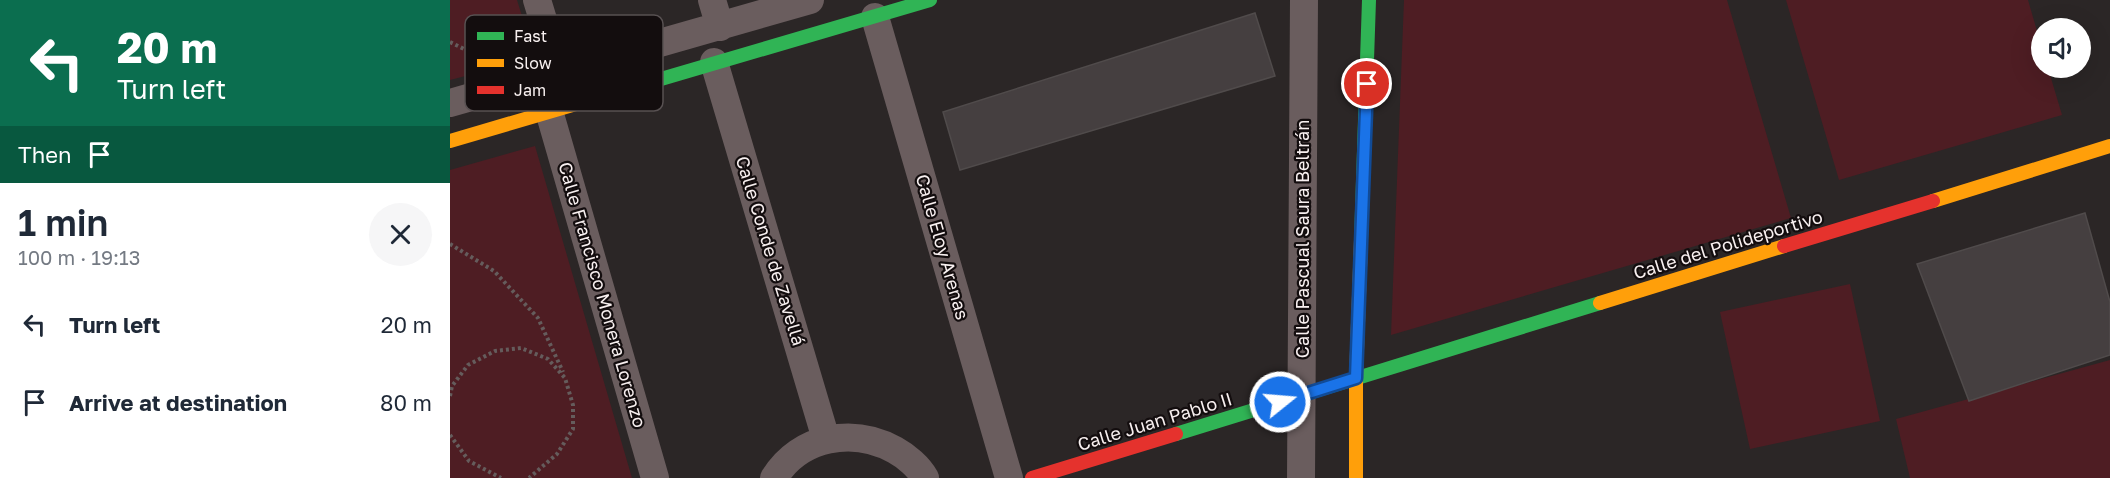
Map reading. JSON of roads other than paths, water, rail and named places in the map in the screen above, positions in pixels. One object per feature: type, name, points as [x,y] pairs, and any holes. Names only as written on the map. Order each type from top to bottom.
[{"type":"street","points":[[537,0],[542,15]]},
{"type":"street","points":[[663,33],[716,13],[810,0]]},
{"type":"street","points":[[663,77],[930,0]]},
{"type":"street","name":"Calle Pascual Saura Beltrán","points":[[1301,478],[1304,0]]},
{"type":"street","points":[[1356,478],[1356,378],[1369,0]]},
{"type":"street","name":"Calle Eloy Arenas","points":[[875,17],[1009,478]]},
{"type":"street","name":"Calle Conde de Zavellá","points":[[714,62],[826,439]]},
{"type":"street","points":[[450,103],[465,99]]},
{"type":"street","points":[[450,141],[549,111]]},
{"type":"street","name":"Calle Francisco Monera Lorenzo","points":[[549,111],[656,478]]},
{"type":"street","name":"Calle del Polideportivo","points":[[1356,378],[2110,146]]},
{"type":"street","name":"Calle Juan Pablo II","points":[[1032,478],[1356,378]]},
{"type":"street","points":[[774,478],[781,467],[801,450],[826,439],[853,436],[880,442],[904,455],[925,478]]}]
